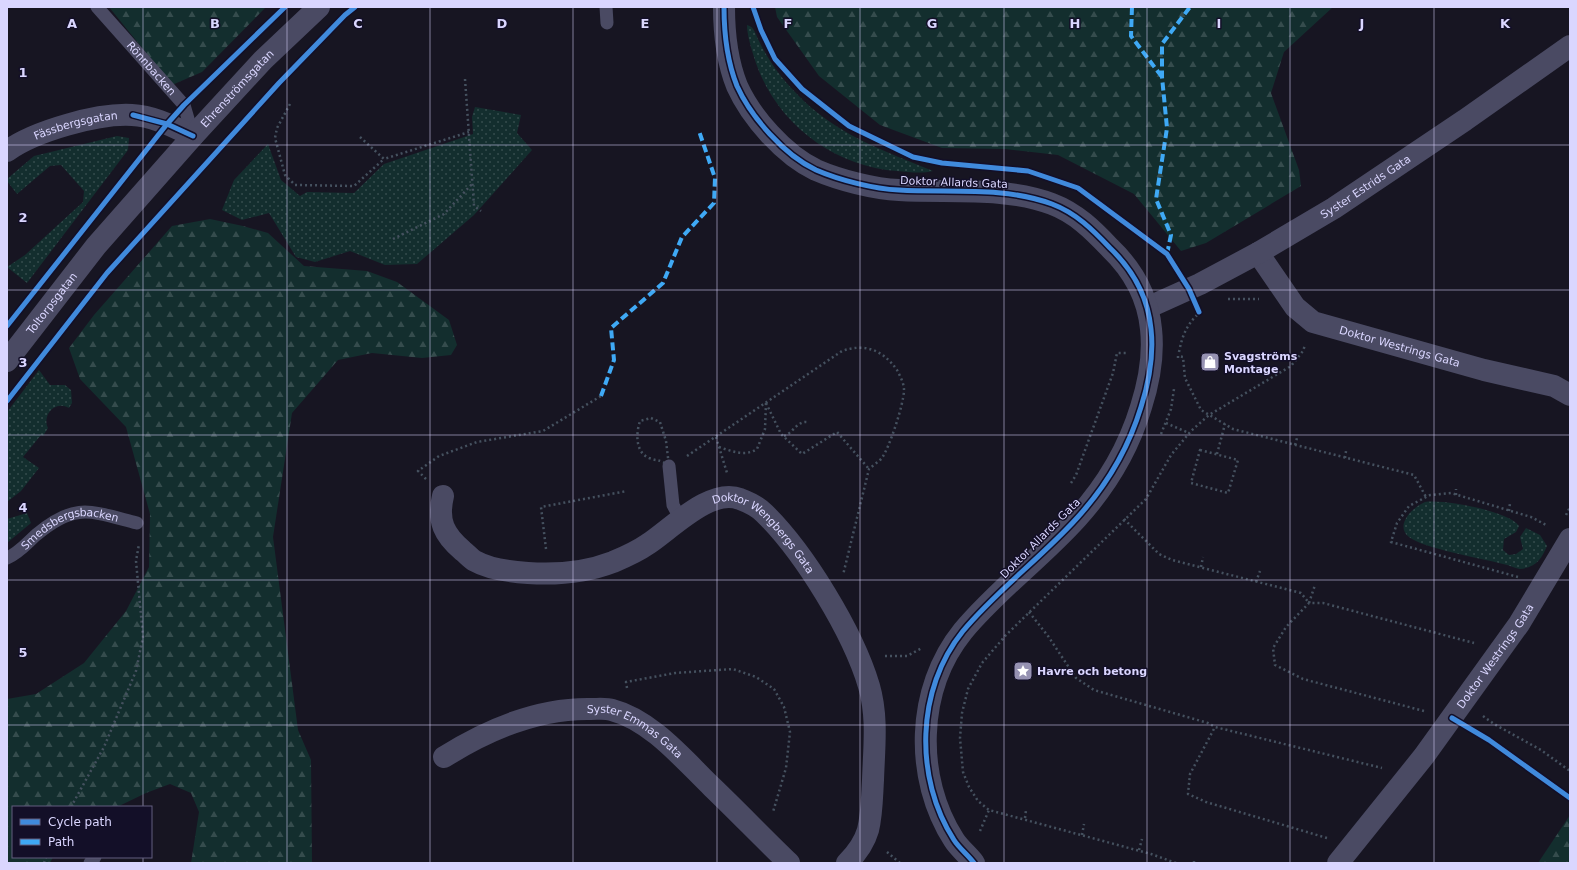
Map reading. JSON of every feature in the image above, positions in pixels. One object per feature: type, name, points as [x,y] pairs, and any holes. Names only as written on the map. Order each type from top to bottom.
[{"type":"street","name":"Ehrenströmsgatan","points":[[96,246],[193,136],[264,60],[319,7]]},
{"type":"street","name":"Doktor Allards Gata","points":[[724,7],[728,57],[736,83],[746,103],[758,121],[787,150],[814,169],[849,181],[897,190],[1017,194],[1054,204],[1082,219],[1118,256],[1137,284],[1149,307],[1152,354],[1146,391],[1133,434],[1123,455],[1105,484],[1076,519],[986,605],[961,633],[944,662],[935,682],[929,704],[925,740],[928,772],[943,820],[955,842],[974,863]]},
{"type":"street","name":"Syster Estrids Gata","points":[[1149,307],[1200,284],[1258,254],[1347,199],[1466,120],[1570,46]]},
{"type":"street","name":"Fässbergsgatan","points":[[7,151],[34,135],[112,115],[133,115],[167,124],[193,136]]},
{"type":"street","name":"Toltorpsgatan","points":[[7,361],[96,246]]},
{"type":"street","name":"Doktor Westrings Gata","points":[[1258,254],[1285,295],[1295,307],[1313,322],[1484,370],[1554,386],[1570,395]]},
{"type":"street","name":"Doktor Wengbergs Gata","points":[[443,496],[440,510],[442,523],[450,540],[476,561],[511,572],[550,574],[588,569],[614,562],[647,545],[702,504],[721,498],[738,498],[762,511],[792,545],[834,609],[854,648],[869,686],[876,716],[871,812],[868,831],[862,846],[847,863]]},
{"type":"street","name":"Doktor Westrings Gata","points":[[1338,863],[1409,775],[1500,651],[1519,624],[1570,539]]},
{"type":"street","name":"Syster Emmas Gata","points":[[444,757],[473,739],[519,721],[554,712],[581,709],[611,710],[631,718],[664,739],[789,863]]},
{"type":"lane","name":"Rönnbacken","points":[[97,7],[184,105],[193,136]]},
{"type":"lane","points":[[606,7],[607,23]]},
{"type":"lane","points":[[672,465],[673,505],[681,520]]},
{"type":"lane","name":"Smedsbergsbacken","points":[[7,558],[16,554],[56,519],[71,513],[86,512],[137,523]]},
{"type":"path","points":[[466,79],[474,206],[481,211]]},
{"type":"path","points":[[290,104],[277,128],[275,138],[285,175],[295,185],[354,186],[384,159],[469,132]]},
{"type":"path","points":[[360,137],[384,159]]},
{"type":"path","points":[[393,238],[444,214],[473,184]]},
{"type":"path","points":[[1226,300],[1246,298],[1262,299]]},
{"type":"path","points":[[1177,364],[1182,336],[1189,323],[1199,312]]},
{"type":"path","points":[[1176,863],[1139,850],[1025,818],[989,810],[978,801],[973,795],[963,772],[960,738],[962,713],[968,689],[982,664],[1006,635],[1146,499],[1171,455],[1189,433],[1209,415],[1291,366],[1303,351],[1307,339]]},
{"type":"path","points":[[681,459],[716,437],[842,351],[852,347],[867,347],[882,353],[890,360],[900,376],[904,389],[901,410],[881,459],[869,469],[837,432],[802,454],[784,436],[766,403]]},
{"type":"path","points":[[1069,487],[1076,474],[1113,373],[1117,353],[1183,357],[1185,361],[1185,378],[1201,410],[1233,429],[1414,475],[1426,497]]},
{"type":"path","points":[[1159,436],[1166,423],[1175,386]]},
{"type":"path","points":[[443,496],[418,471],[439,456],[478,442],[543,431],[601,396]]},
{"type":"path","points":[[719,447],[741,453],[748,453],[757,449],[765,429],[766,403]]},
{"type":"path","points":[[651,418],[660,422],[672,465],[660,459],[650,459],[643,454],[638,444],[637,434],[640,422],[651,418]]},
{"type":"path","points":[[1160,420],[1189,433]]},
{"type":"path","points":[[784,436],[790,434],[799,424],[807,422]]},
{"type":"path","points":[[1217,454],[1225,424]]},
{"type":"path","points":[[716,437],[729,477]]},
{"type":"path","points":[[1295,445],[1297,438]]},
{"type":"path","points":[[1200,450],[1217,454],[1238,460],[1228,493],[1191,483],[1200,450]]},
{"type":"path","points":[[1345,458],[1346,451]]},
{"type":"path","points":[[1396,471],[1398,465]]},
{"type":"path","points":[[1456,489],[1456,495]]},
{"type":"path","points":[[550,574],[541,507],[627,491]]},
{"type":"path","points":[[1543,584],[1391,542],[1397,523],[1409,506],[1426,497],[1451,493],[1531,518],[1552,527]]},
{"type":"path","points":[[1509,511],[1510,503]]},
{"type":"path","points":[[1124,519],[1159,554],[1201,567],[1302,593],[1309,603]]},
{"type":"path","points":[[72,806],[104,747],[136,671],[143,637],[142,607],[137,569],[139,547],[137,523]]},
{"type":"path","points":[[1201,567],[1203,557]]},
{"type":"path","points":[[1256,582],[1260,571]]},
{"type":"path","points":[[1315,585],[1309,603],[1286,627],[1273,648],[1275,665],[1304,679],[1458,709],[1494,724],[1541,750],[1570,771]]},
{"type":"path","points":[[1309,603],[1323,603],[1461,639],[1500,651]]},
{"type":"path","points":[[1029,612],[1048,636],[1076,678],[1094,690],[1201,720],[1215,727],[1409,775]]},
{"type":"path","points":[[879,655],[907,656],[925,646]]},
{"type":"path","points":[[631,718],[626,682],[675,673],[733,669],[756,677],[774,689],[784,707],[790,732],[786,768],[773,812],[774,819]]},
{"type":"path","points":[[1215,727],[1190,774],[1188,794],[1206,802],[1256,818],[1353,845]]},
{"type":"path","points":[[978,836],[989,810]]},
{"type":"path","points":[[1025,818],[1026,810]]},
{"type":"path","points":[[1082,835],[1084,824]]},
{"type":"path","points":[[1139,850],[1142,839]]},
{"type":"path","points":[[883,848],[900,863]]},
{"type":"green space","points":[[109,7],[266,7],[202,72],[172,85]]},
{"type":"green space","points":[[775,7],[1333,7],[1284,52],[1271,93],[1299,170],[1301,186],[1206,243],[1181,251],[1134,194],[1058,155],[1005,149],[942,148],[880,125],[819,76],[777,17]]},
{"type":"green space","points":[[747,25],[753,29],[766,55],[780,75],[810,107],[826,119],[860,140],[933,171],[910,172],[873,167],[849,160],[808,136],[790,119],[775,101],[763,80],[748,37]]},
{"type":"green space","points":[[475,107],[521,115],[517,133],[532,150],[474,215],[417,264],[385,265],[350,251],[315,262],[296,257],[269,213],[242,220],[222,210],[234,180],[268,144],[281,180],[300,196],[307,192],[354,193],[384,164],[473,134],[472,117]]},
{"type":"green space","points":[[117,136],[129,138],[128,150],[27,283],[7,267],[25,255],[83,202],[84,191],[61,165],[50,166],[17,194],[7,179],[34,156]]},
{"type":"green space","points":[[210,219],[243,226],[268,233],[304,266],[367,271],[397,282],[449,320],[457,345],[451,355],[422,358],[372,353],[338,360],[292,413],[273,537],[298,730],[311,760],[312,863],[191,863],[199,812],[191,793],[170,784],[146,793],[119,806],[12,806],[12,858],[52,858],[50,863],[7,863],[7,699],[36,694],[84,663],[126,611],[149,567],[150,514],[126,427],[80,379],[69,348],[94,315],[172,226]]},
{"type":"green space","points":[[39,370],[50,385],[65,385],[71,390],[72,403],[69,408],[64,406],[55,407],[48,414],[48,428],[43,436],[41,435],[23,457],[39,468],[21,491],[7,502],[7,412]]},
{"type":"green space","points":[[1425,502],[1446,502],[1475,507],[1490,511],[1513,521],[1519,526],[1516,532],[1504,539],[1503,550],[1509,555],[1516,554],[1523,549],[1520,537],[1526,528],[1540,535],[1547,546],[1540,559],[1534,565],[1520,569],[1426,545],[1409,537],[1403,527],[1404,522],[1411,512],[1420,504]]},
{"type":"green space","points":[[27,513],[31,523],[7,543],[7,519]]},
{"type":"green space","points":[[1570,815],[1570,863],[1538,863]]},
{"type":"marked path","points":[[1132,7],[1131,36],[1162,77]]},
{"type":"marked path","points":[[1167,254],[1171,235],[1156,199],[1167,128],[1162,77],[1162,44],[1190,7]]},
{"type":"marked path","points":[[601,396],[614,360],[611,328],[663,283],[682,237],[714,203],[715,178],[699,131]]},
{"type":"cycle path","points":[[7,326],[167,124],[184,105],[285,7]]},
{"type":"cycle path","points":[[7,401],[107,273],[279,83],[345,15],[355,7]]},
{"type":"cycle path","points":[[724,7],[727,47],[737,86],[743,98],[760,122],[792,155],[816,170],[835,177],[879,188],[918,191],[996,192],[1033,198],[1052,204],[1069,212],[1084,223],[1118,257],[1126,266],[1138,285],[1147,306],[1152,339],[1148,378],[1144,398],[1136,423],[1123,452],[1107,480],[1088,506],[1063,533],[990,602],[963,631],[947,654],[936,679],[929,706],[926,734],[927,762],[932,789],[941,816],[954,840],[974,863]]},
{"type":"cycle path","points":[[753,7],[761,30],[775,59],[802,89],[849,126],[913,157],[942,163],[1028,171],[1078,188],[1167,254],[1189,289],[1199,312]]},
{"type":"cycle path","points":[[133,115],[167,124],[193,136]]},
{"type":"cycle path","points":[[1452,718],[1489,740],[1570,798]]},
{"type":"place","name":"Svagströms Montage","points":[[1210,362]]},
{"type":"place","name":"Havre och betong","points":[[1023,671]]}]
